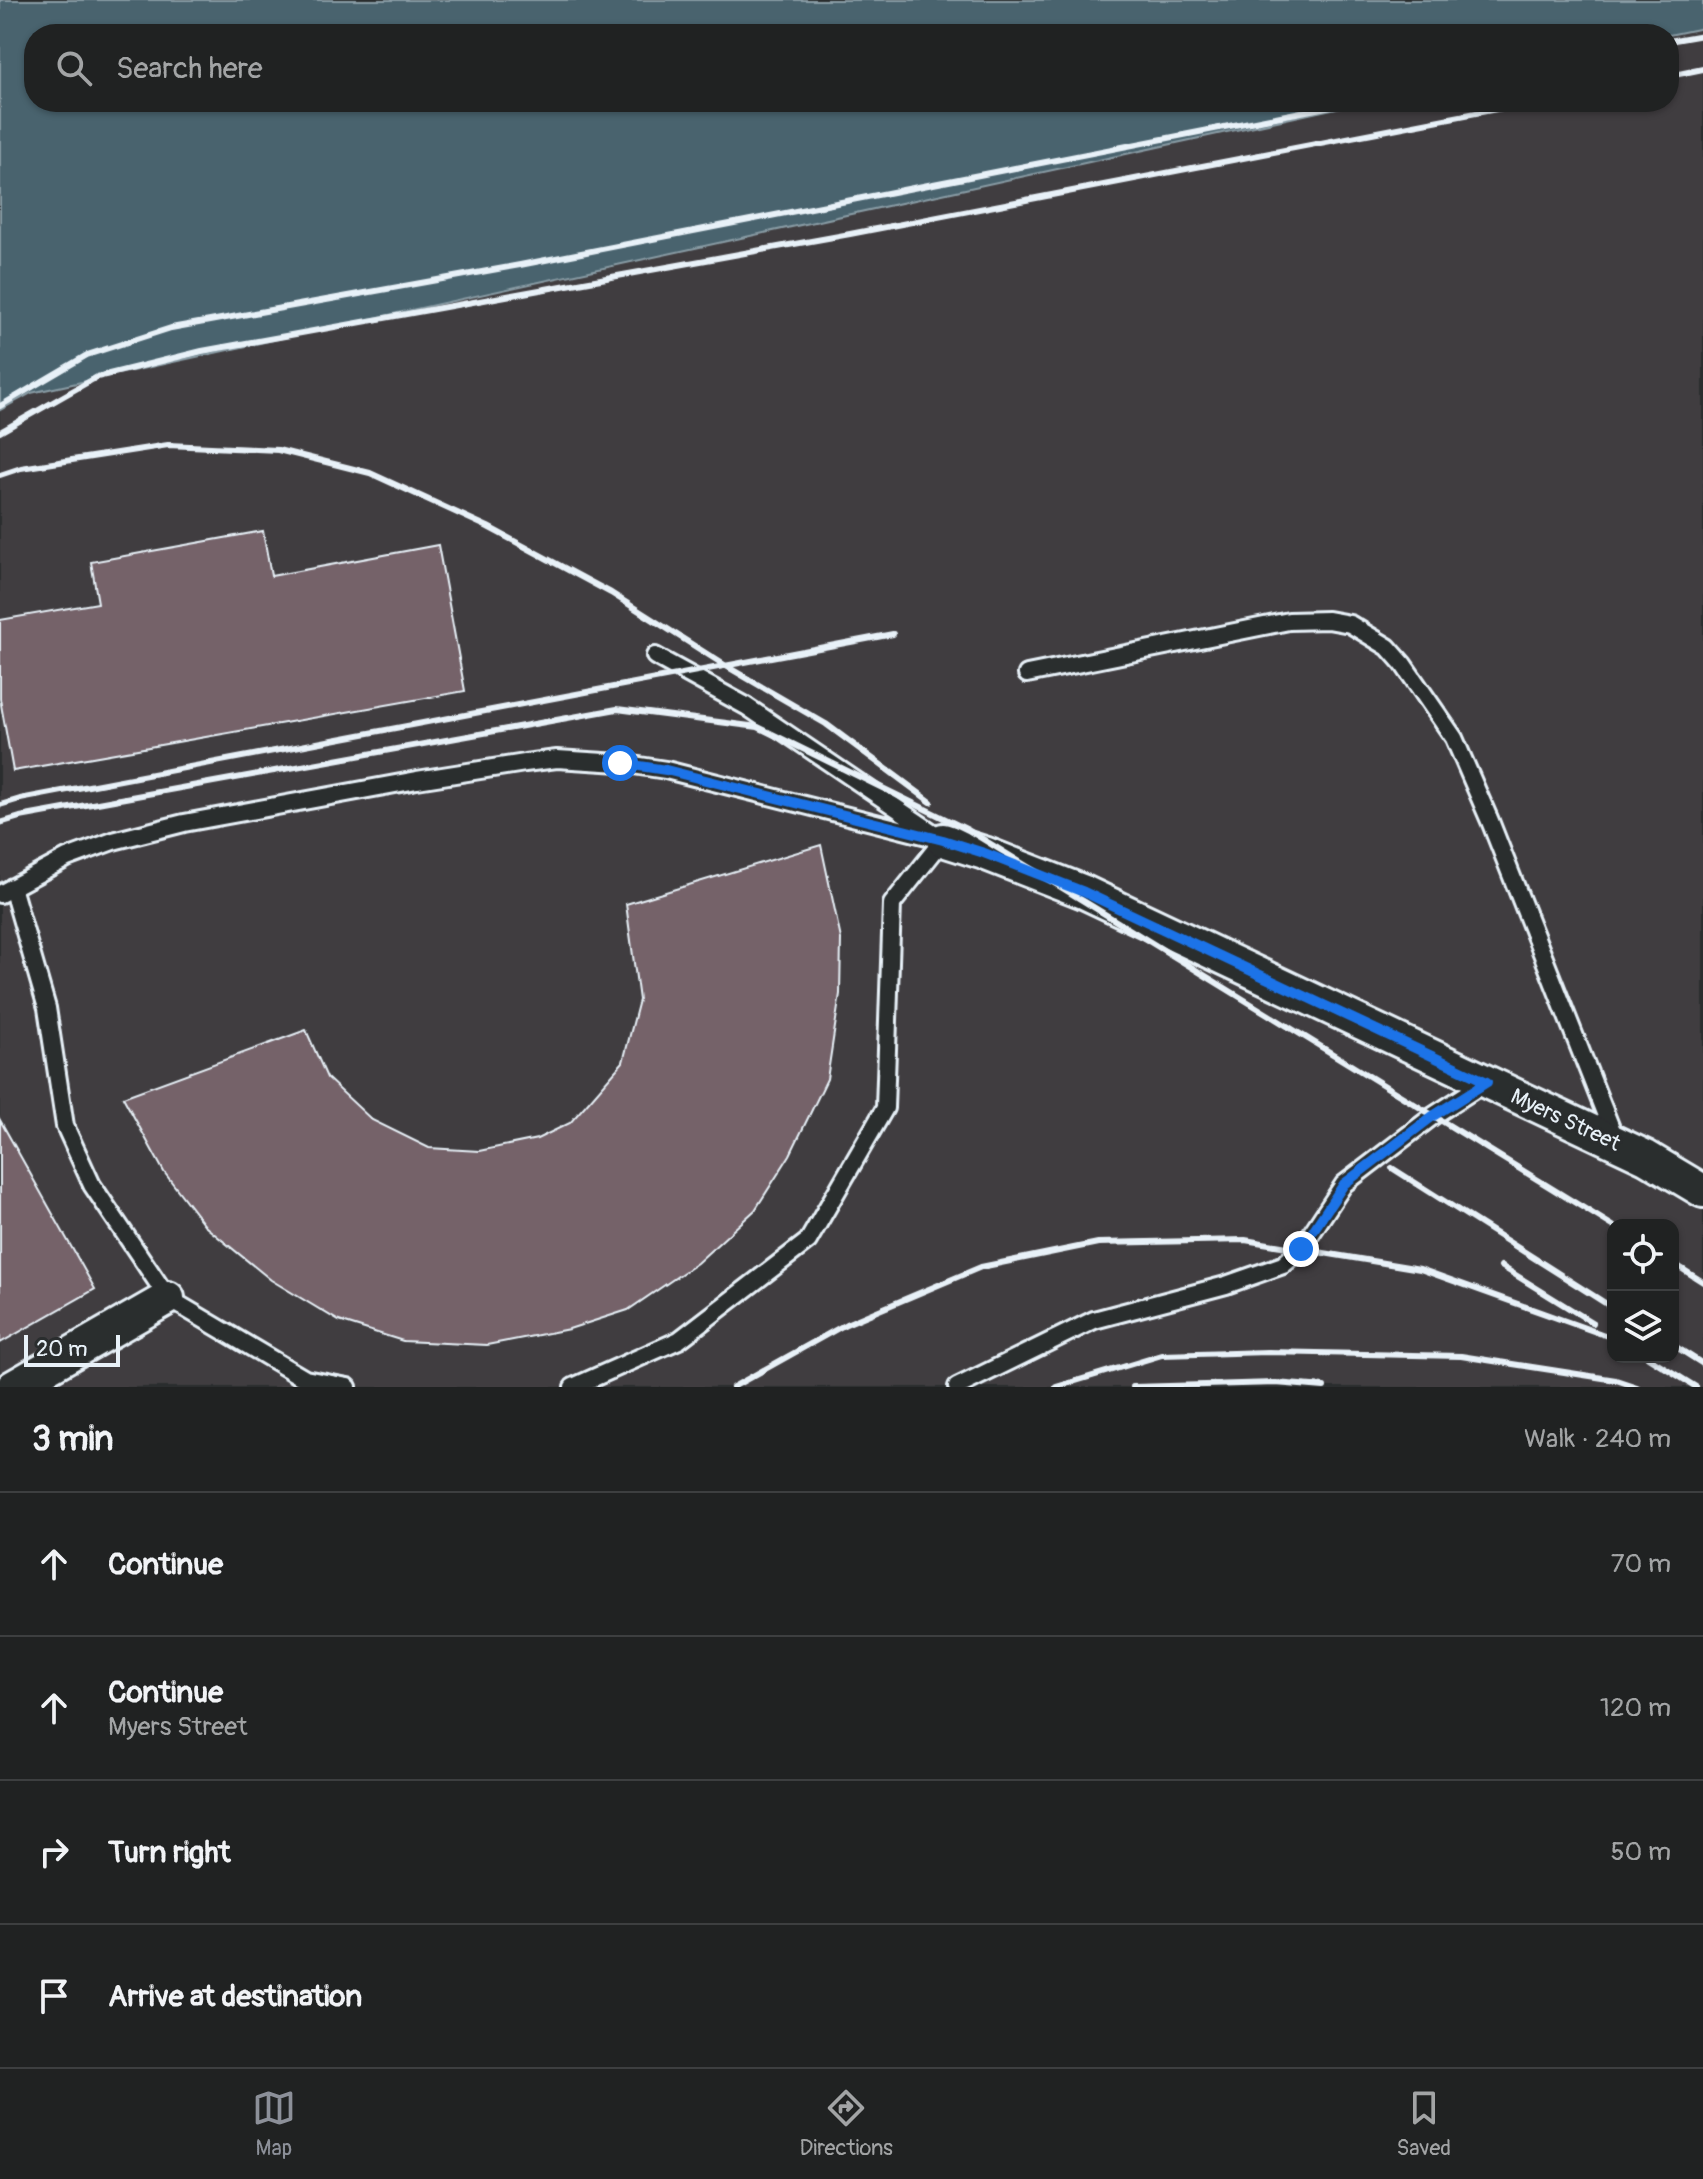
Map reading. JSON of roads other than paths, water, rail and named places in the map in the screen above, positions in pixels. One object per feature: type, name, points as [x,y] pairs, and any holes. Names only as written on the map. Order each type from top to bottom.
[{"type":"street","name":"Myers Street","points":[[943,840],[1084,892],[1646,1157],[1703,1191]]},
{"type":"street","points":[[13,1387],[168,1298]]},
{"type":"lane","points":[[1027,674],[1289,621],[1328,620],[1350,624],[1388,647],[1454,738],[1490,821],[1617,1143]]},
{"type":"lane","points":[[655,656],[746,706],[943,840]]},
{"type":"lane","points":[[348,1387],[305,1379],[168,1298],[92,1185],[65,1126],[47,1008],[6,891],[67,858],[101,845],[184,823],[417,780],[557,759],[666,770],[943,840]]},
{"type":"lane","points":[[573,1387],[679,1340],[808,1241],[885,1108],[892,904],[943,840]]},
{"type":"lane","points":[[957,1387],[1094,1320],[1226,1285],[1283,1265],[1301,1249],[1344,1184],[1433,1116],[1487,1082]]},
{"type":"water","points":[[0,0],[1703,0],[1703,28],[1679,33],[1679,24],[24,24],[24,112],[1318,112],[31,393],[0,410]]},
{"type":"railway","points":[[1679,39],[1703,35]]},
{"type":"railway","points":[[1679,74],[1703,69]]},
{"type":"railway","points":[[0,406],[87,355],[171,328],[520,265],[1301,112]]},
{"type":"railway","points":[[0,432],[97,377],[202,351],[850,234],[1481,112]]},
{"type":"railway","points":[[0,475],[21,468],[168,445],[278,450],[370,473],[488,527],[611,593],[726,666],[826,724],[931,802]]},
{"type":"railway","points":[[0,805],[893,634]]},
{"type":"railway","points":[[0,823],[617,709],[758,727],[968,830],[1607,1222]]},
{"type":"railway","points":[[1392,1168],[1607,1304]]},
{"type":"railway","points":[[733,1387],[846,1324],[981,1267],[1098,1243],[1245,1240],[1420,1269],[1607,1336]]},
{"type":"railway","points":[[1501,1266],[1593,1323]]},
{"type":"railway","points":[[1679,1267],[1703,1282]]},
{"type":"railway","points":[[1679,1349],[1703,1364]]},
{"type":"railway","points":[[1056,1387],[1162,1355],[1268,1352],[1461,1356],[1616,1380],[1637,1387]]},
{"type":"railway","points":[[1658,1363],[1696,1387]]},
{"type":"railway","points":[[1133,1387],[1276,1383],[1324,1387]]}]
